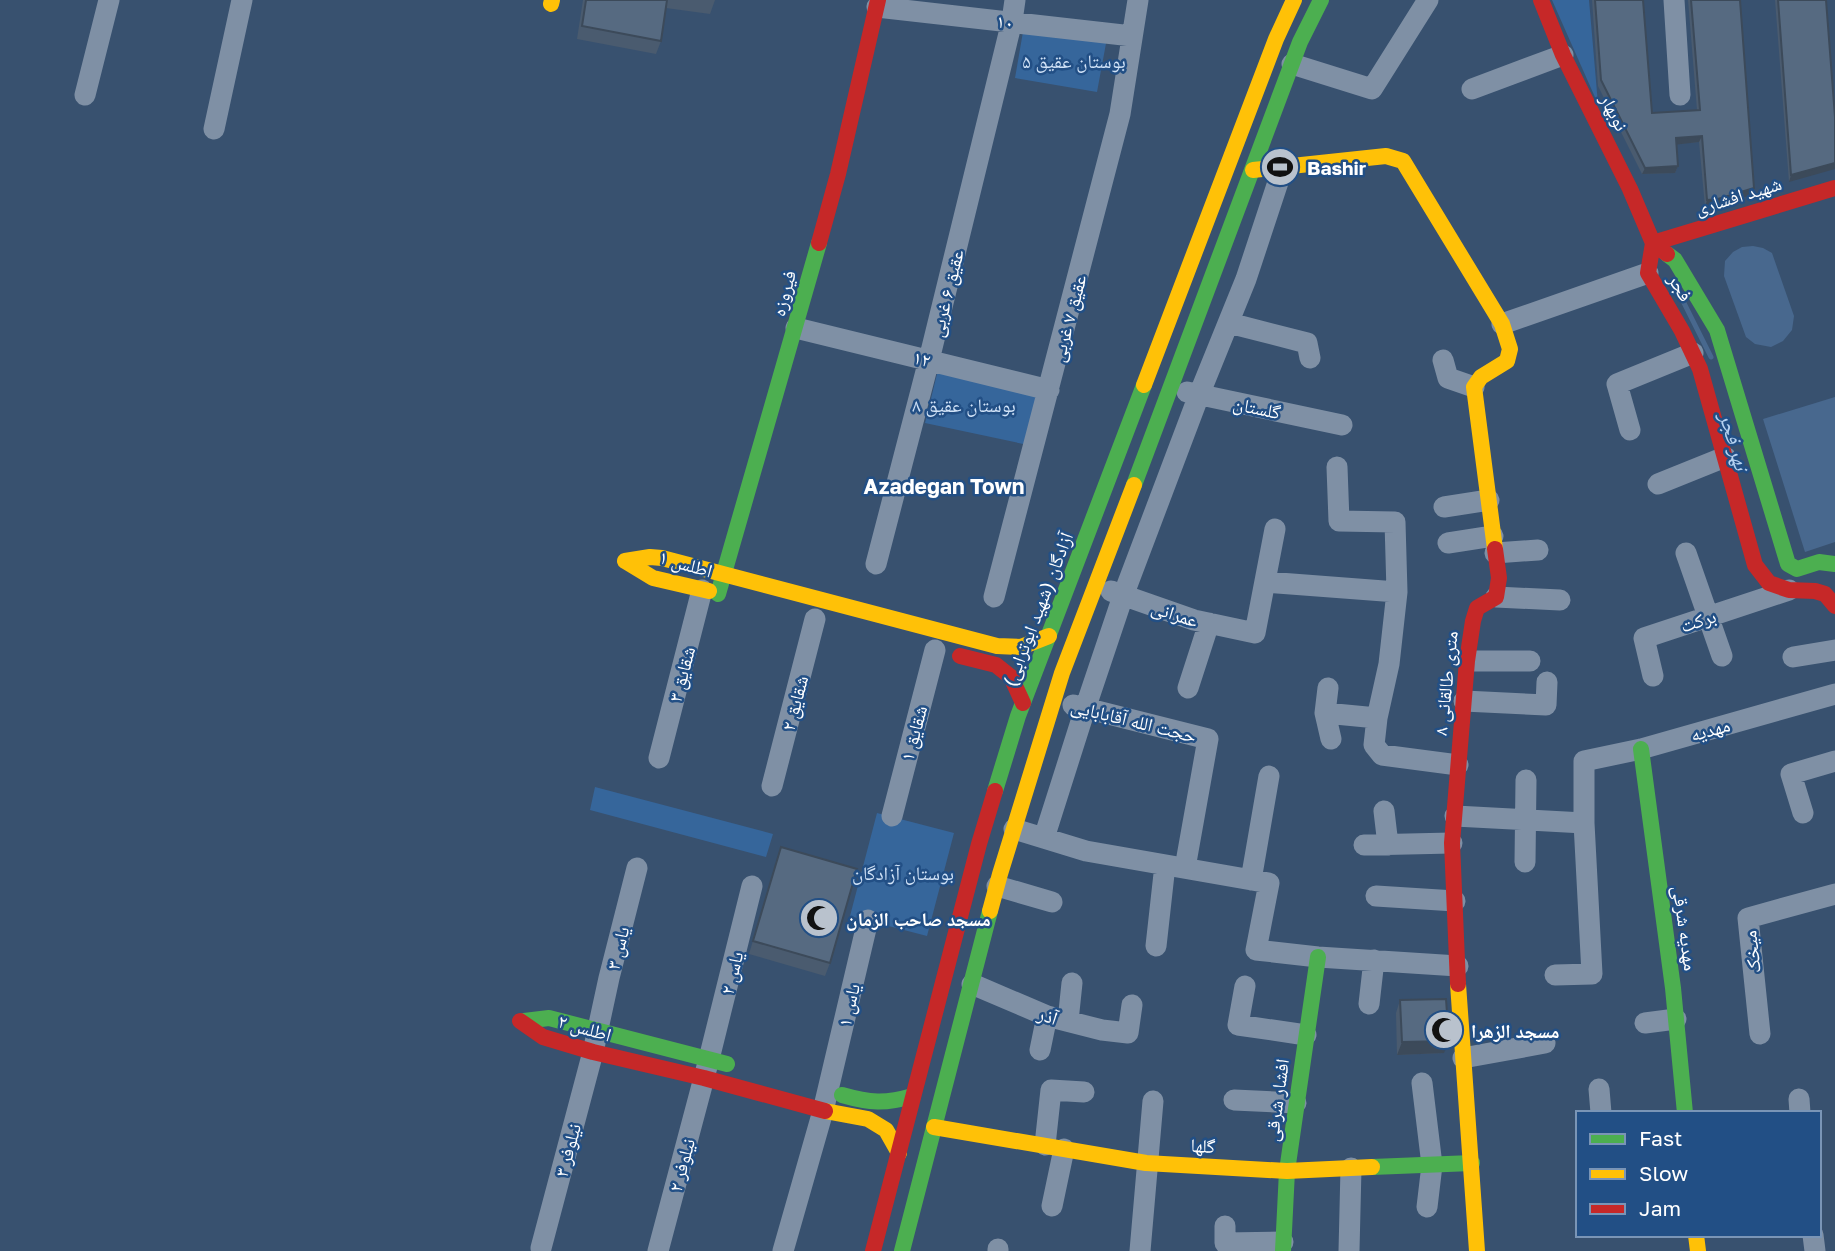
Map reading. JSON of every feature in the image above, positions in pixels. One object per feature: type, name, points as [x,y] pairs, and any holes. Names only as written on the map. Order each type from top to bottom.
[{"type":"street","points":[[85,95],[109,0]]},
{"type":"street","points":[[214,129],[242,0]]},
{"type":"street","name":"عقیق ۶ غربی","points":[[876,564],[929,360],[1012,22],[1015,0]]},
{"type":"street","name":"عقیق ۷ غربی","points":[[994,597],[1120,114],[1138,0]]},
{"type":"street","name":"آزادگان (شهید ابوترابی)","points":[[873,1251],[973,867],[1023,703],[1273,48],[1294,0]]},
{"type":"street","points":[[902,1251],[998,880],[1062,673],[1300,42],[1321,0]]},
{"type":"street","name":"نوبهار","points":[[1541,0],[1563,55],[1630,189],[1653,243]]},
{"type":"street","points":[[1674,0],[1680,95]]},
{"type":"street","name":"۱۰","points":[[877,4],[1132,36]]},
{"type":"street","name":"فیروزه","points":[[717,594],[796,328],[838,174],[877,4]]},
{"type":"street","points":[[1292,64],[1372,89],[1418,4]]},
{"type":"street","points":[[1472,89],[1563,55]]},
{"type":"street","points":[[1253,170],[1386,156],[1403,161],[1502,324],[1510,349],[1507,361],[1481,377],[1474,387],[1499,578],[1496,597],[1560,600]]},
{"type":"street","points":[[1044,838],[1123,596],[1246,279],[1283,167]]},
{"type":"street","name":"شهید افشاری","points":[[1653,243],[1835,188]]},
{"type":"street","name":"فجر","points":[[1835,564],[1819,562],[1797,569],[1788,564],[1717,330],[1675,260],[1653,243],[1648,272],[1700,369],[1755,565],[1769,583],[1789,590],[1825,594],[1835,606]]},
{"type":"street","points":[[1502,324],[1648,272]]},
{"type":"street","points":[[1228,323],[1307,343],[1310,358]]},
{"type":"street","name":"۱۲","points":[[796,328],[1049,390]]},
{"type":"street","points":[[1630,430],[1617,384],[1693,353]]},
{"type":"street","points":[[1443,360],[1448,378],[1474,387]]},
{"type":"street","name":"گلستان","points":[[1171,389],[1342,425]]},
{"type":"street","points":[[1658,484],[1725,457]]},
{"type":"street","points":[[1337,467],[1339,521],[1395,522],[1397,592],[1389,664],[1374,745],[1382,755],[1458,765]]},
{"type":"street","points":[[1444,507],[1489,500]]},
{"type":"street","points":[[1275,529],[1265,582],[1397,592]]},
{"type":"street","points":[[1448,543],[1494,544],[1538,550]]},
{"type":"street","points":[[1686,553],[1722,656]]},
{"type":"street","name":"اطلس ۱","points":[[717,594],[653,578],[625,561],[662,558],[997,646],[1021,647],[1049,636]]},
{"type":"street","name":"عمرانی","points":[[1096,586],[1194,620],[1255,633],[1265,582]]},
{"type":"street","name":"برکت","points":[[1653,676],[1644,638],[1789,590]]},
{"type":"street","name":"شقایق ۳","points":[[659,758],[717,594]]},
{"type":"street","name":"۸ متری طالقانی","points":[[1477,1251],[1463,1058],[1452,843],[1467,661],[1473,621],[1477,608],[1496,597]]},
{"type":"street","name":"شقایق ۲","points":[[772,786],[816,619]]},
{"type":"street","points":[[1188,688],[1209,623]]},
{"type":"street","points":[[928,648],[996,665],[1011,677],[1023,703]]},
{"type":"street","name":"شقایق ۱","points":[[892,816],[928,648]]},
{"type":"street","points":[[1793,656],[1835,650]]},
{"type":"street","points":[[1467,661],[1531,661]]},
{"type":"street","points":[[1464,701],[1546,705],[1547,682]]},
{"type":"street","points":[[1328,688],[1325,713],[1331,739]]},
{"type":"street","name":"مهدیه","points":[[1584,823],[1584,761],[1641,749],[1835,694]]},
{"type":"street","name":"حجت الله آقابابایی","points":[[1054,699],[1208,738],[1175,867]]},
{"type":"street","points":[[1325,713],[1377,718]]},
{"type":"street","name":"مهدیه شرقی","points":[[1641,749],[1676,1019],[1685,1111]]},
{"type":"street","points":[[1803,813],[1791,774],[1835,761]]},
{"type":"street","points":[[1251,880],[1269,776]]},
{"type":"street","points":[[1525,862],[1526,780]]},
{"type":"street","points":[[1384,811],[1388,845]]},
{"type":"street","points":[[1455,816],[1584,823],[1592,974],[1555,975]]},
{"type":"street","points":[[1014,829],[1086,851],[1269,883],[1256,950],[1458,966]]},
{"type":"street","points":[[1364,845],[1452,843]]},
{"type":"street","points":[[973,867],[1052,902]]},
{"type":"street","points":[[1156,946],[1175,867]]},
{"type":"street","name":"یاس ۳","points":[[593,1052],[637,868]]},
{"type":"street","name":"یاس ۲","points":[[706,1069],[752,886]]},
{"type":"street","name":"میخک","points":[[1760,1034],[1748,918],[1835,894]]},
{"type":"street","points":[[1376,896],[1455,901]]},
{"type":"street","name":"یاس ۱","points":[[783,1251],[868,920]]},
{"type":"street","name":"افشار شرقی","points":[[1283,1247],[1287,1171],[1318,957]]},
{"type":"street","points":[[1369,1004],[1374,960]]},
{"type":"street","points":[[1040,1051],[1072,983]]},
{"type":"street","name":"آذر","points":[[971,984],[1057,1018],[1102,1030],[1128,1033],[1132,1005]]},
{"type":"street","points":[[1245,986],[1238,1025],[1306,1035]]},
{"type":"street","name":"اطلس ۲","points":[[749,1069],[706,1069],[598,1029],[549,1018],[520,1021],[543,1037],[593,1052],[706,1069],[822,1096],[875,1104],[890,1103],[913,1096]]},
{"type":"street","points":[[1645,1023],[1676,1019]]},
{"type":"street","points":[[1463,1058],[1545,1043]]},
{"type":"street","name":"نیلوفر ۳","points":[[541,1248],[593,1052]]},
{"type":"street","name":"نیلوفر ۲","points":[[657,1251],[706,1069]]},
{"type":"street","points":[[1422,1083],[1432,1165],[1427,1207]]},
{"type":"street","points":[[1599,1089],[1601,1111]]},
{"type":"street","points":[[1052,1206],[1055,1147],[1051,1090],[1084,1092]]},
{"type":"street","name":"اطلس ۲","points":[[822,1096],[886,1130],[899,1153]]},
{"type":"street","points":[[1234,1100],[1296,1103]]},
{"type":"street","points":[[1140,1251],[1153,1101]]},
{"type":"street","name":"گلها","points":[[934,1127],[1146,1163],[1287,1171],[1472,1163]]},
{"type":"street","points":[[1349,1251],[1351,1168]]},
{"type":"street","points":[[1225,1226],[1225,1242],[1283,1247]]},
{"type":"green space","points":[[1552,0],[1589,0],[1598,104]]},
{"type":"green space","name":"بوستان عقیق ۵","points":[[1024,26],[1107,38],[1097,92],[1015,78]]},
{"type":"green space","name":"بوستان عقیق ۸","points":[[938,370],[1038,394],[1028,445],[925,423]]},
{"type":"green space","points":[[595,787],[773,834],[766,857],[590,810]]},
{"type":"green space","name":"بوستان آزادگان","points":[[877,813],[954,833],[927,936],[850,916]]},
{"type":"shaded area","points":[[1753,246],[1772,253],[1794,316],[1792,330],[1783,341],[1771,347],[1755,344],[1746,337],[1724,276],[1725,261],[1733,252],[1742,247]]},
{"type":"shaded area","points":[[1835,397],[1835,542],[1805,552],[1763,419]]},
{"type":"building","points":[[586,0],[667,0],[661,41],[582,26]]},
{"type":"building","points":[[1595,0],[1643,0],[1652,113],[1700,110],[1691,0],[1740,0],[1754,188],[1707,200],[1702,136],[1676,138],[1678,166],[1645,168],[1601,80]]},
{"type":"building","points":[[1778,0],[1826,0],[1835,117],[1835,163],[1791,175]]},
{"type":"building","name":"مسجد صاحب الزمان","points":[[781,847],[857,869],[830,963],[753,941]]},
{"type":"building","points":[[1446,999],[1449,1041],[1402,1042],[1400,1000]]},
{"type":"waterway","name":"نهر فجر","points":[[1684,303],[1711,357]]},
{"type":"traffic: fast","points":[[1134,485],[1300,42],[1321,0]]},
{"type":"traffic: fast","points":[[718,594],[819,243]]},
{"type":"traffic: fast","points":[[1667,254],[1675,260],[1717,330],[1788,564],[1797,569],[1819,562],[1835,564]]},
{"type":"traffic: fast","points":[[995,791],[1018,716],[1144,385]]},
{"type":"traffic: fast","points":[[1641,749],[1673,988],[1685,1111]]},
{"type":"traffic: fast","points":[[902,1251],[990,911]]},
{"type":"traffic: fast","points":[[1283,1251],[1287,1171],[1318,957]]},
{"type":"traffic: fast","points":[[524,1021],[549,1018],[727,1064]]},
{"type":"traffic: fast","points":[[842,1095],[878,1102],[913,1096]]},
{"type":"traffic: fast","points":[[1372,1167],[1472,1163]]},
{"type":"traffic: slow","points":[[551,4],[552,0]]},
{"type":"traffic: slow","points":[[1144,385],[1276,39],[1294,0]]},
{"type":"traffic: slow","points":[[1253,170],[1386,156],[1403,161],[1502,324],[1510,349],[1507,361],[1481,377],[1474,387],[1495,549]]},
{"type":"traffic: slow","points":[[990,911],[1062,673],[1134,485]]},
{"type":"traffic: slow","points":[[625,561],[662,558],[997,646],[1021,647],[1049,636]]},
{"type":"traffic: slow","points":[[625,561],[653,578],[709,591]]},
{"type":"traffic: slow","points":[[1458,984],[1477,1251]]},
{"type":"traffic: slow","points":[[825,1111],[868,1119],[886,1130],[899,1153]]},
{"type":"traffic: slow","points":[[934,1127],[1146,1163],[1287,1171],[1372,1167]]},
{"type":"traffic: slow","points":[[1696,1237],[1698,1251]]},
{"type":"traffic: jam","points":[[819,243],[838,174],[878,0]]},
{"type":"traffic: jam","points":[[1541,0],[1563,55],[1630,189],[1653,243],[1667,254]]},
{"type":"traffic: jam","points":[[1653,243],[1835,188]]},
{"type":"traffic: jam","points":[[1653,243],[1648,273],[1682,331],[1700,369],[1755,565],[1769,583],[1789,590],[1825,594],[1835,606]]},
{"type":"traffic: jam","points":[[1458,984],[1452,843],[1467,661],[1477,608],[1496,597],[1499,578],[1495,549]]},
{"type":"traffic: jam","points":[[960,656],[996,665],[1011,677],[1023,703]]},
{"type":"traffic: jam","points":[[873,1251],[995,791]]},
{"type":"traffic: jam","points":[[520,1021],[543,1037],[593,1052],[704,1078],[825,1111]]},
{"type":"place","name":"Bashir","points":[[1280,167]]},
{"type":"place","name":"مسجد صاحب الزمان","points":[[819,918]]},
{"type":"place","name":"مسجد الزهرا","points":[[1444,1030]]},
{"type":"district","name":"Azadegan Town","points":[[944,486]]}]
